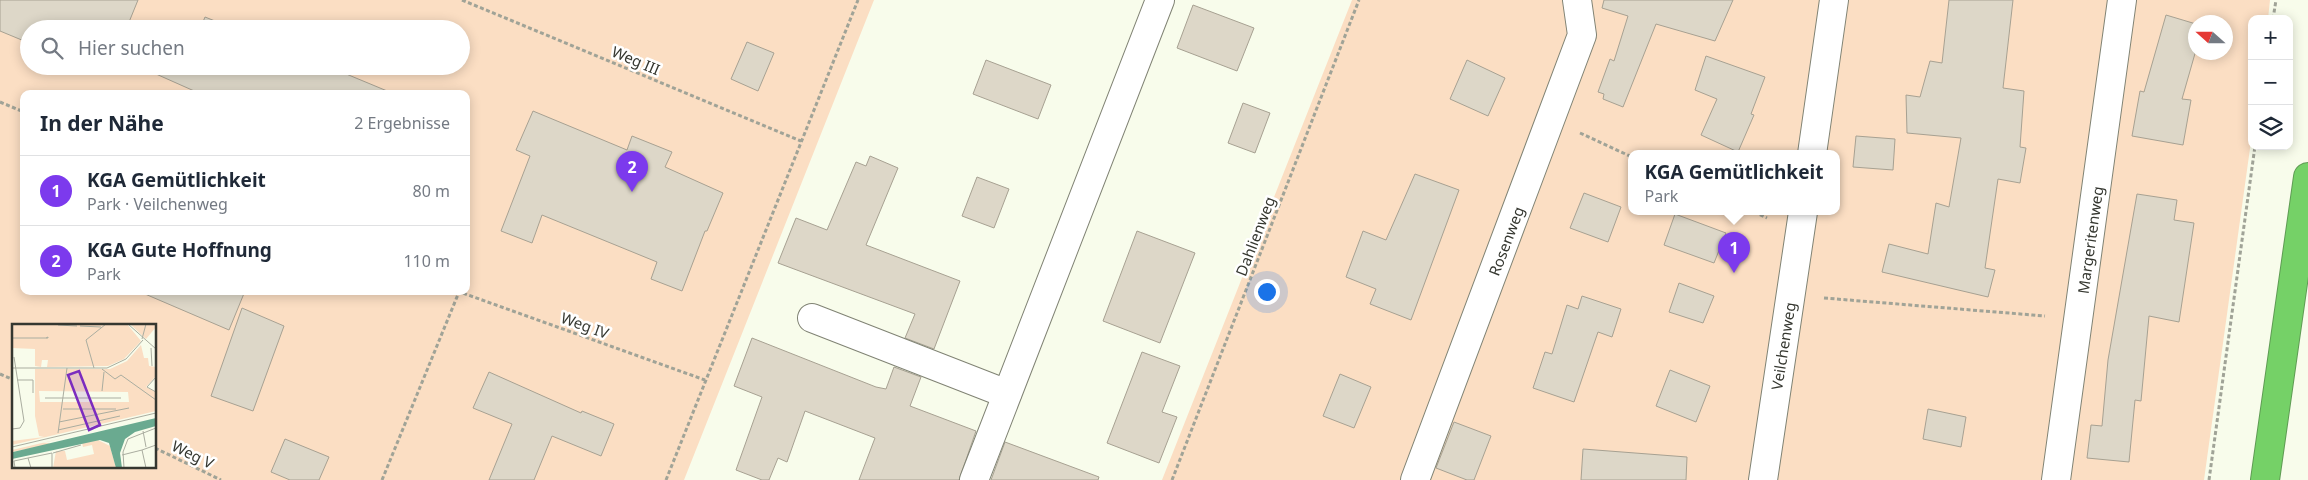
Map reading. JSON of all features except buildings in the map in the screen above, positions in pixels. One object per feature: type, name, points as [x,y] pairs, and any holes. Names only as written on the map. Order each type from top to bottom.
[{"type":"highway","points":[[2265,480],[2308,177]]},
{"type":"street","points":[[974,480],[1160,0]]},
{"type":"street","name":"Rosenweg","points":[[1415,480],[1582,35],[1577,0]]},
{"type":"street","points":[[1813,150],[1834,0]]},
{"type":"street","name":"Margeritenweg","points":[[2056,480],[2080,319],[2122,0]]},
{"type":"street","name":"Veilchenweg","points":[[1763,480],[1803,215]]},
{"type":"street","points":[[812,318],[1007,394]]},
{"type":"path","name":"Weg III","points":[[462,0],[801,142]]},
{"type":"path","points":[[666,480],[858,0]]},
{"type":"path","name":"Dahlienweg","points":[[1172,480],[1359,0]]},
{"type":"path","points":[[2274,15],[2276,0]]},
{"type":"path","points":[[0,102],[20,110]]},
{"type":"path","points":[[1551,121],[1628,155]]},
{"type":"path","points":[[2209,480],[2255,150]]},
{"type":"path","points":[[382,480],[457,295]]},
{"type":"path","name":"Weg IV","points":[[466,295],[705,380]]},
{"type":"path","points":[[1791,295],[2080,319]]},
{"type":"path","points":[[0,374],[12,379]]},
{"type":"path","name":"Weg V","points":[[156,448],[221,480]]},
{"type":"shaded area","points":[[0,0],[874,0],[684,480],[0,480]]},
{"type":"shaded area","points":[[1352,0],[2270,0],[2268,15],[2248,15],[2248,150],[2250,150],[2204,480],[1162,480]]},
{"type":"place","name":"KGA Gute Hoffnung","points":[[632,192]]},
{"type":"place","name":"KGA Gemütlichkeit","points":[[1734,273]]}]
